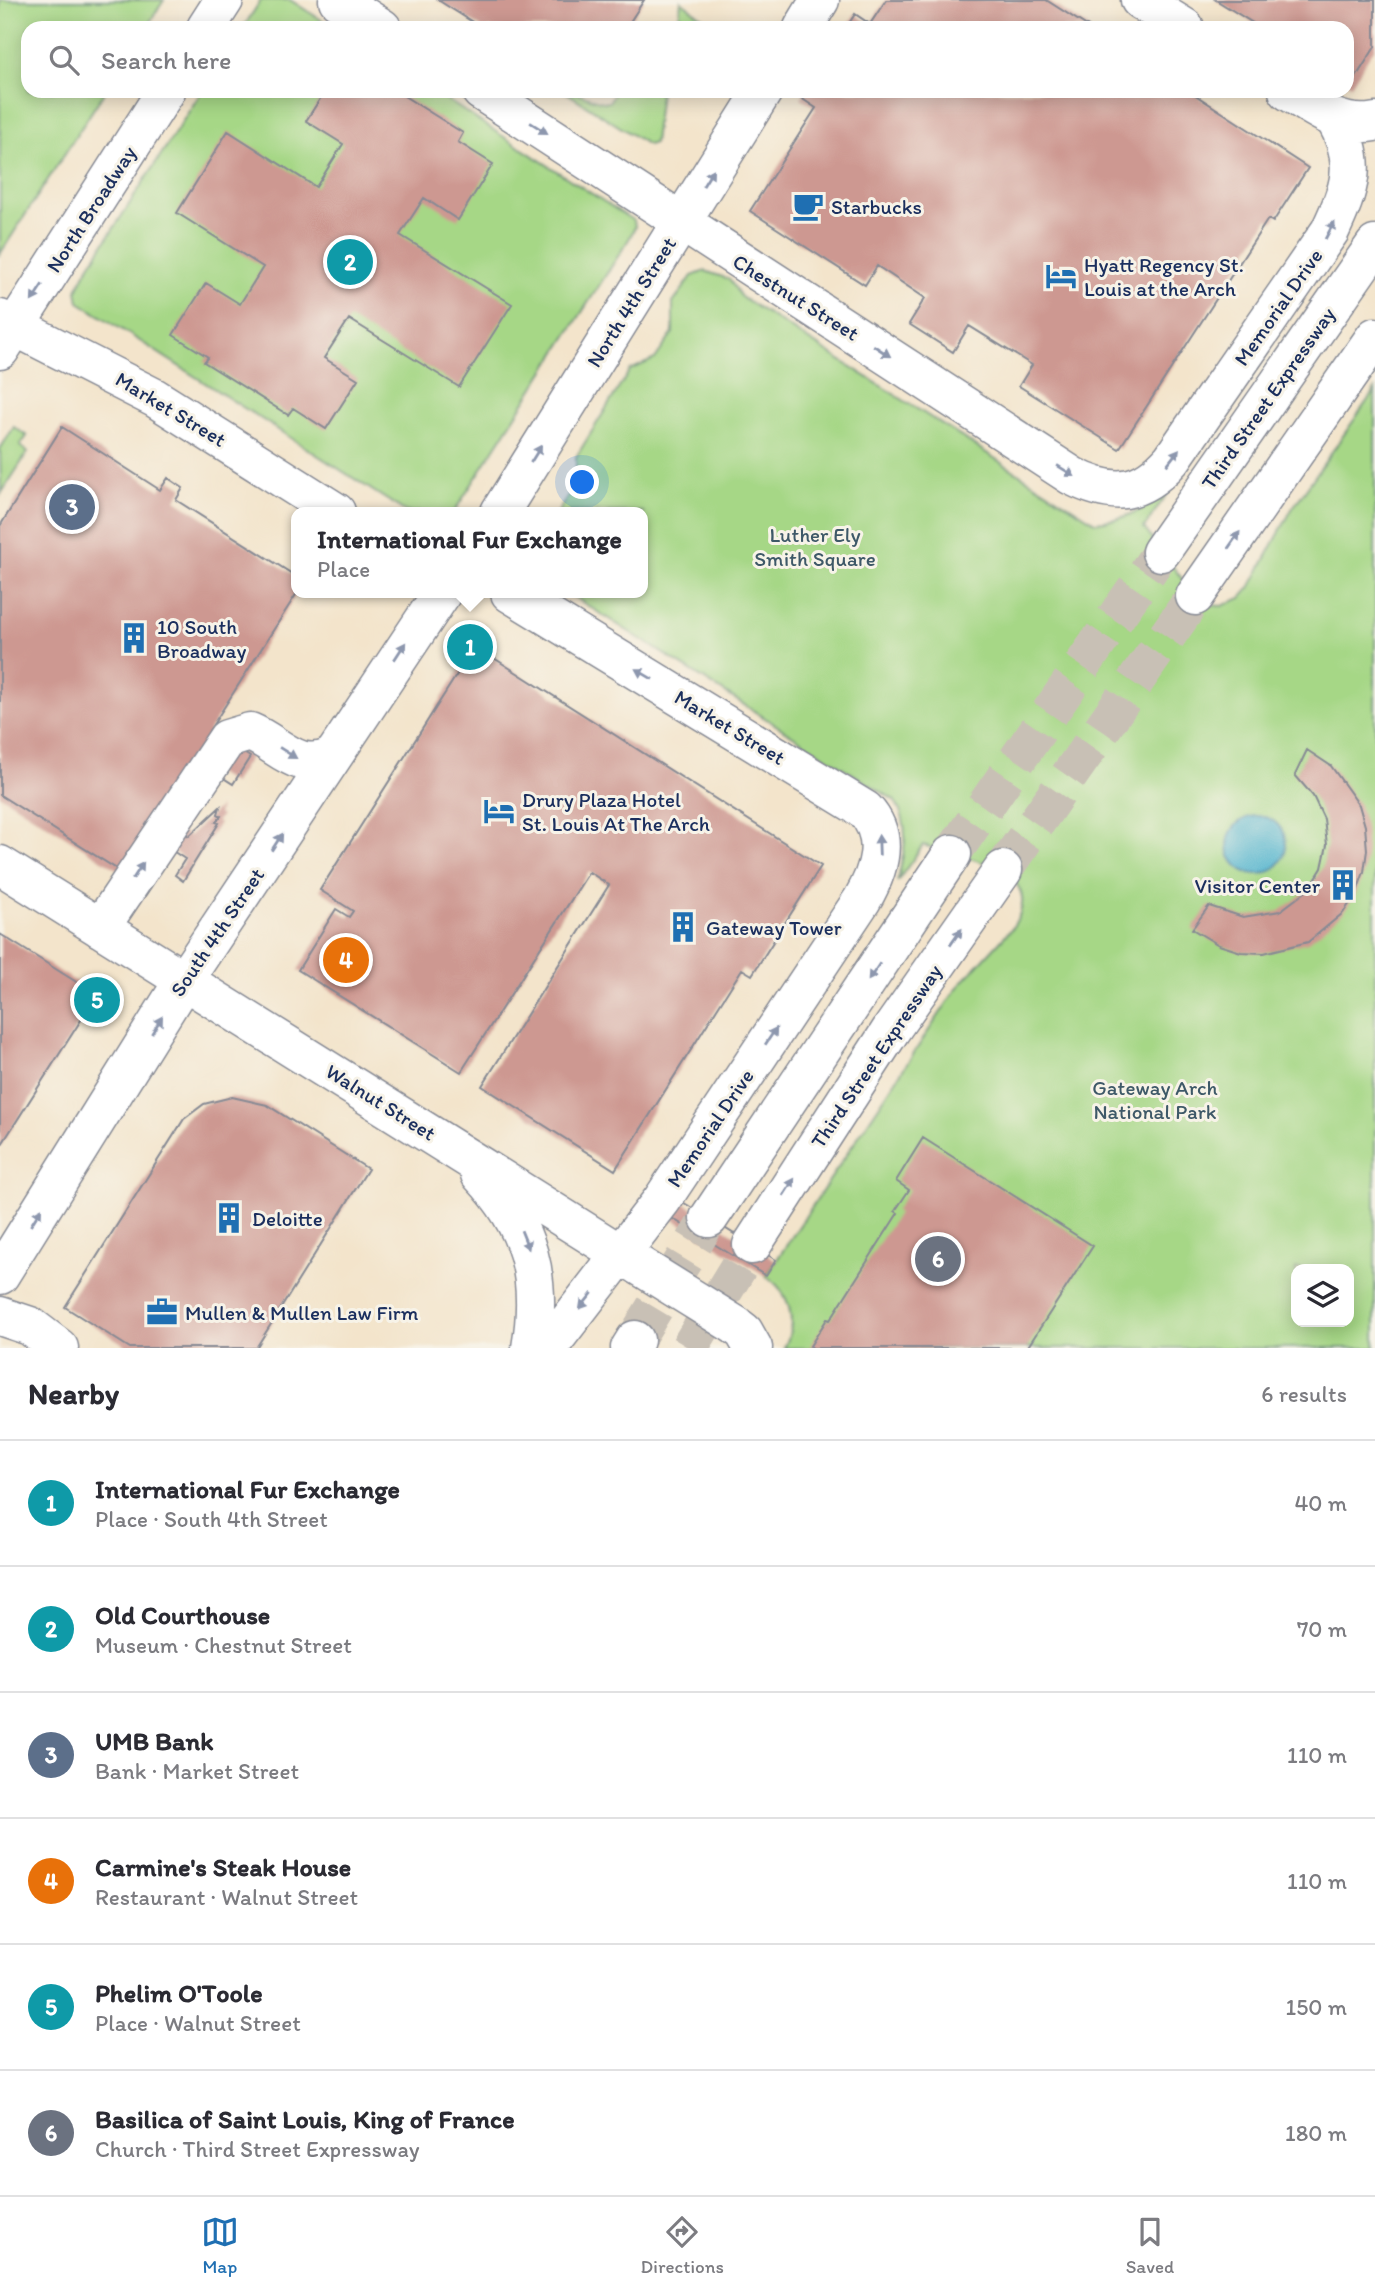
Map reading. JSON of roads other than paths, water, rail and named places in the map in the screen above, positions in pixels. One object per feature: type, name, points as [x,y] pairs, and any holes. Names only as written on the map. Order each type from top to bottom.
[{"type":"main road","points":[[210,21],[224,0]]},
{"type":"main road","points":[[338,0],[371,21]]},
{"type":"main road","points":[[807,21],[820,0]]},
{"type":"main road","points":[[1140,0],[1174,21]]},
{"type":"main road","name":"North Broadway","points":[[5,332],[161,98]]},
{"type":"main road","name":"Chestnut Street","points":[[492,98],[1072,476],[1098,488],[1116,490]]},
{"type":"main road","name":"North 4th Street","points":[[503,507],[759,98]]},
{"type":"main road","points":[[1299,98],[1335,120],[1375,122]]},
{"type":"main road","name":"Memorial Drive","points":[[1116,490],[1148,481],[1172,459],[1330,230],[1347,189],[1352,159],[1335,120]]},
{"type":"main road","name":"Third Street Expressway","points":[[1161,552],[1375,245]]},
{"type":"main road","name":"Market Street","points":[[5,332],[155,398],[328,507]]},
{"type":"main road","points":[[1195,596],[1375,337]]},
{"type":"main road","name":"South 4th Street","points":[[0,1275],[184,980],[439,598]]},
{"type":"main road","name":"Market Street","points":[[518,598],[865,810],[876,823],[881,845],[878,865],[862,900]]},
{"type":"main road","points":[[100,928],[227,739],[250,732],[305,763],[317,764],[331,757]]},
{"type":"main road","points":[[709,1218],[952,854]]},
{"type":"main road","name":"Walnut Street","points":[[0,865],[632,1260],[744,1337]]},
{"type":"main road","name":"Third Street Expressway","points":[[752,1245],[891,1030],[1003,870]]},
{"type":"main road","name":"Memorial Drive","points":[[548,1348],[632,1260],[862,900]]},
{"type":"main road","points":[[454,1148],[486,1180],[523,1233],[532,1261],[537,1292],[537,1314],[531,1348]]},
{"type":"main road","points":[[0,1316],[30,1326],[59,1348]]},
{"type":"water","points":[[1251,816],[1263,816],[1278,824],[1286,839],[1286,851],[1278,866],[1263,874],[1251,874],[1236,866],[1228,851],[1228,839],[1236,824]]},
{"type":"tunnel","points":[[952,854],[1161,552]]},
{"type":"tunnel","points":[[1003,870],[1195,596]]},
{"type":"tunnel","points":[[635,1340],[709,1218]]},
{"type":"tunnel","points":[[689,1348],[752,1245]]},
{"type":"place","name":"Starbucks","points":[[808,206]]},
{"type":"place","name":"Old Courthouse","points":[[350,262]]},
{"type":"place","name":"Hyatt Regency St. Louis at the Arch","points":[[1061,276]]},
{"type":"place","name":"UMB Bank","points":[[72,507]]},
{"type":"place","name":"10 South Broadway","points":[[134,638]]},
{"type":"place","name":"International Fur Exchange","points":[[470,647]]},
{"type":"place","name":"Drury Plaza Hotel St. Louis At The Arch","points":[[499,811]]},
{"type":"place","name":"Visitor Center","points":[[1343,885]]},
{"type":"place","name":"Gateway Tower","points":[[683,927]]},
{"type":"place","name":"Carmine's Steak House","points":[[346,960]]},
{"type":"place","name":"Phelim O'Toole","points":[[97,1000]]},
{"type":"place","name":"Deloitte","points":[[229,1218]]},
{"type":"place","name":"Basilica of Saint Louis, King of France","points":[[938,1259]]},
{"type":"place","name":"Mullen & Mullen Law Firm","points":[[162,1312]]},
{"type":"park label","name":"Luther Ely Smith Square","points":[[815,546]]},
{"type":"park label","name":"Gateway Arch National Park","points":[[1155,1099]]}]
